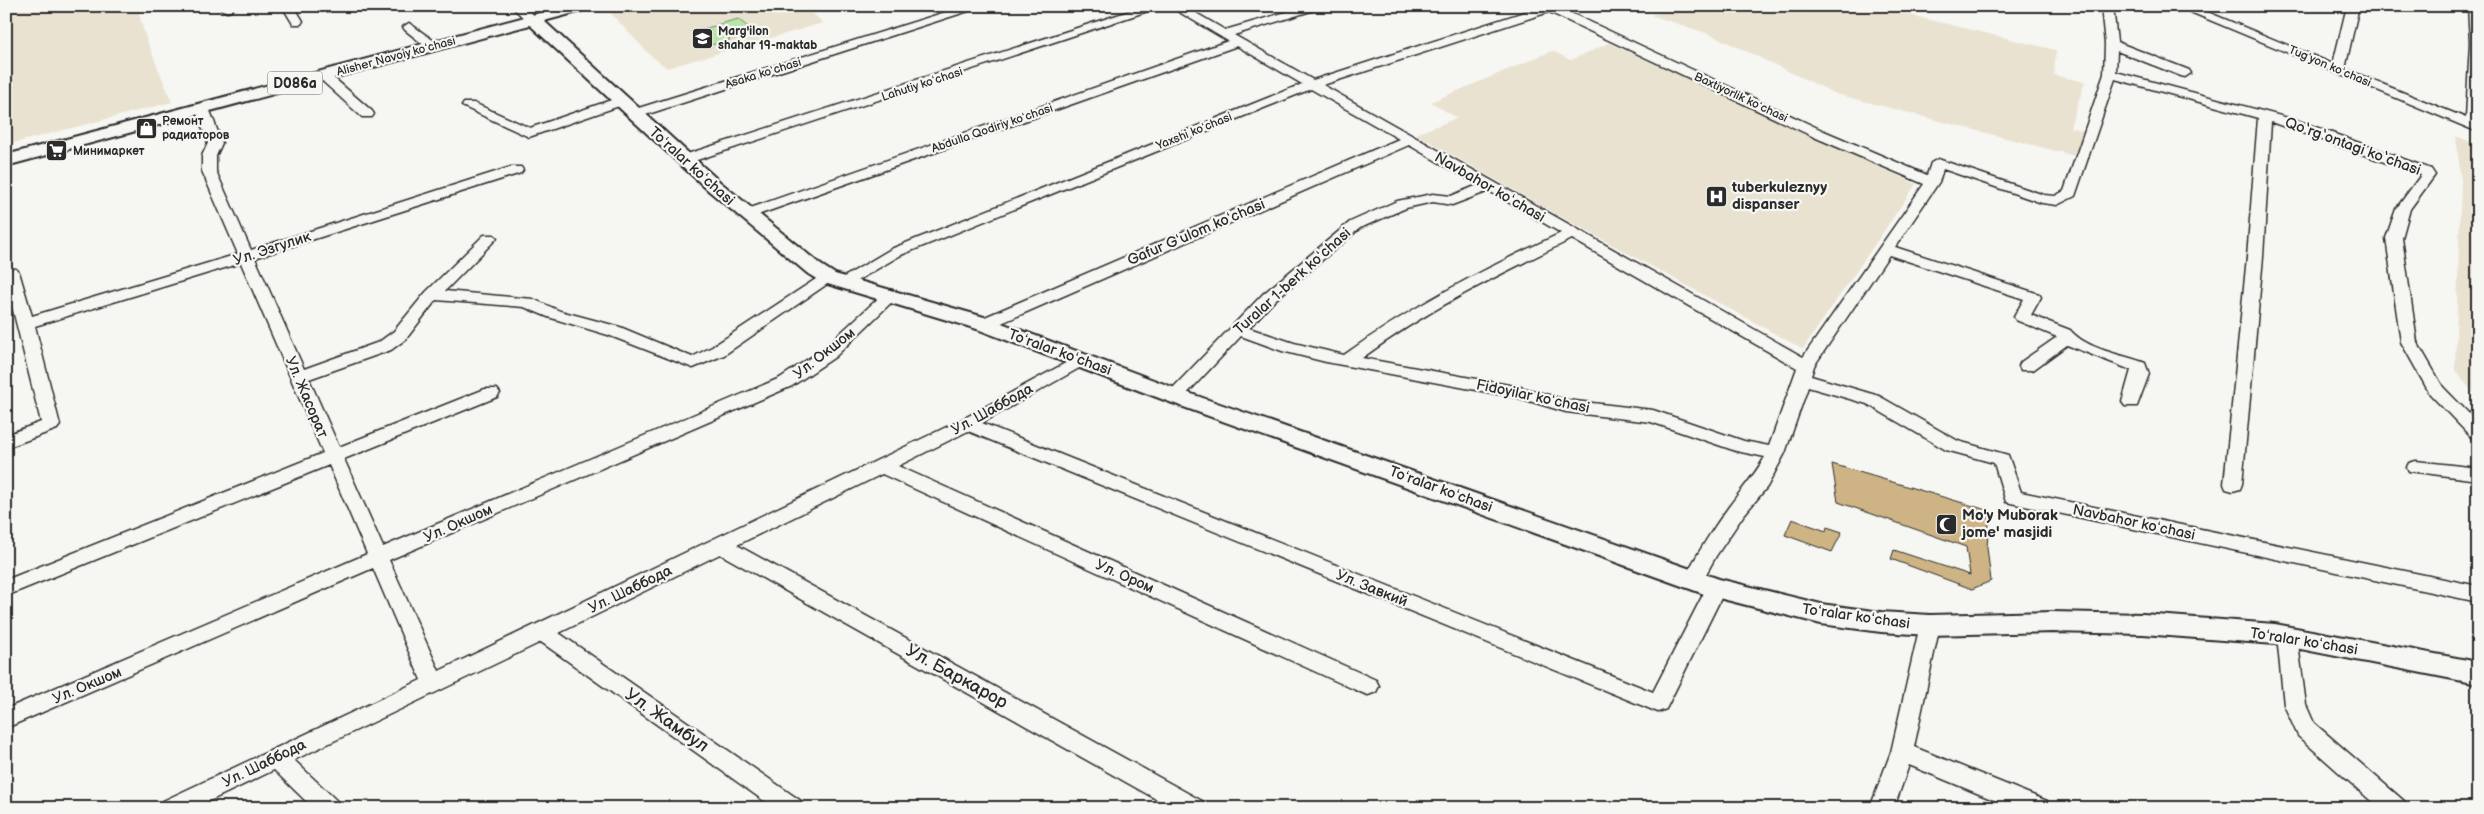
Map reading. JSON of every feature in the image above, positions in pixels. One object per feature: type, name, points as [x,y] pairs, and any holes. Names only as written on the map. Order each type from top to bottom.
[{"type":"main road","name":"Alisher Navoiy koʻchasi","points":[[6,161],[432,46],[525,13],[584,6]]},
{"type":"main road","name":"Toʻralar koʻchasi","points":[[525,13],[627,108],[747,214],[835,280],[984,324],[1082,359],[1175,396],[1716,588],[1821,614],[1881,622],[1930,625],[2052,622],[2143,624],[2287,636],[2478,673]]},
{"type":"street","points":[[288,6],[297,22]]},
{"type":"street","name":"Asaka koʻchasi","points":[[469,106],[529,132],[627,108],[978,6]]},
{"type":"street","name":"Lahutiy koʻchasi","points":[[686,160],[1156,6]]},
{"type":"street","name":"Navbahor koʻchasi","points":[[1175,6],[1572,233],[1803,372],[1873,400],[1952,446],[2002,459],[2013,497],[2478,594]]},
{"type":"street","points":[[1223,34],[1320,6]]},
{"type":"street","points":[[1693,580],[1725,527],[1760,482],[1776,452],[1803,372],[1888,250],[1932,182],[1938,163],[2042,199],[2056,201],[2070,193],[2110,74],[2111,44],[2107,6]]},
{"type":"street","name":"Tugʻyon koʻchasi","points":[[2182,6],[2204,11],[2338,70],[2475,126]]},
{"type":"street","points":[[2338,70],[2353,6]]},
{"type":"street","points":[[2474,6],[2476,42],[2475,126]]},
{"type":"street","name":"Yaxshi koʻchasi","points":[[432,295],[527,302],[554,314],[614,331],[693,363],[718,351],[835,280],[896,252],[1313,84],[1553,7]]},
{"type":"street","name":"Baxtiyorlik koʻchasi","points":[[1553,7],[1819,134],[1932,182]]},
{"type":"street","points":[[409,27],[432,46]]},
{"type":"street","name":"Abdulla Qodiriy koʻchasi","points":[[747,214],[1237,42]]},
{"type":"street","points":[[2111,44],[2185,73]]},
{"type":"street","name":"Qo‘rg‘ontagi ko‘chasi","points":[[2110,74],[2291,123],[2426,172],[2428,175],[2403,209],[2394,238],[2409,342],[2436,390],[2478,434]]},
{"type":"street","points":[[323,75],[367,114]]},
{"type":"street","name":"Ул. Жасорат","points":[[202,108],[214,143],[209,156],[209,171],[433,683]]},
{"type":"street","points":[[2233,484],[2254,257],[2264,116]]},
{"type":"street","name":"Gafur Gʻulom koʻchasi","points":[[984,324],[1408,140]]},
{"type":"street","name":"Ул. Эзгулик","points":[[26,323],[247,256],[516,170]]},
{"type":"street","name":"Turalar 1-berk koʻchasi","points":[[1175,396],[1237,329],[1297,272],[1355,225],[1410,202],[1433,198],[1452,200],[1488,186]]},
{"type":"street","points":[[1347,361],[1371,342],[1445,296],[1572,233]]},
{"type":"street","points":[[298,377],[385,346],[400,335],[432,295],[489,238]]},
{"type":"street","points":[[1888,250],[2033,297],[2022,317],[2064,334],[2066,338],[2139,367],[2140,374],[2132,402]]},
{"type":"street","points":[[6,273],[11,272],[26,323],[51,425],[6,442]]},
{"type":"street","name":"Ул. Окшом","points":[[6,720],[525,493],[786,382],[829,353],[890,296]]},
{"type":"street","name":"Fidoyilar koʻchasi","points":[[1237,329],[1288,347],[1347,361],[1520,393],[1566,406],[1653,416],[1742,447],[1776,452]]},
{"type":"street","points":[[2027,366],[2066,338]]},
{"type":"street","name":"Ул. Шаббода","points":[[171,808],[275,757],[542,632],[882,466],[967,424],[1082,359]]},
{"type":"street","points":[[6,588],[491,393]]},
{"type":"street","name":"Ул. Завкий","points":[[967,424],[1658,703],[1716,588]]},
{"type":"street","name":"Ул. Ором","points":[[882,466],[1368,686]]},
{"type":"street","points":[[2416,467],[2478,474]]},
{"type":"street","name":"Ул. Баркарор","points":[[720,545],[1194,808]]},
{"type":"street","points":[[1882,808],[1902,752],[1930,625]]},
{"type":"street","name":"Ул. Жамбул","points":[[542,632],[793,808]]},
{"type":"street","points":[[2287,636],[2295,705],[2306,729],[2396,808]]},
{"type":"street","points":[[1902,752],[2039,808]]},
{"type":"street","points":[[275,757],[329,808]]},
{"type":"shaded area","points":[[6,6],[137,6],[145,36],[172,102],[6,145]]},
{"type":"shaded area","name":"Marg'ilon shahar 19-maktab","points":[[604,6],[805,6],[823,23],[667,68],[649,54]]},
{"type":"shaded area","points":[[1675,6],[1687,6],[1715,13],[1812,13],[1810,6],[1872,6],[2056,50],[2054,75],[2085,82],[2070,127],[2084,131],[2075,156],[1836,94],[1712,35],[1651,15]]},
{"type":"shaded area","name":"tuberkuleznyy dispanser","points":[[1609,43],[1916,184],[1803,349],[1543,207],[1416,134],[1457,118],[1431,102],[1552,51],[1571,60]]},
{"type":"shaded area","points":[[2456,136],[2478,145],[2478,399],[2455,370],[2461,181]]},
{"type":"green space","points":[[738,19],[754,32],[732,39],[716,25]]},
{"type":"green space","points":[[714,26],[730,40],[707,46],[692,32]]},
{"type":"building","name":"Mo'y Muborak jome' masjidi","points":[[1832,464],[1990,511],[1987,547],[1991,581],[1972,589],[1891,559],[1894,550],[1970,575],[1966,547],[1838,502]]},
{"type":"building","points":[[1792,519],[1826,531],[1827,527],[1842,532],[1832,552],[1785,535]]},
{"type":"place","name":"Marg'ilon shahar 19-maktab","points":[[702,38]]},
{"type":"place","name":"Ремонт радиаторов","points":[[146,128]]},
{"type":"place","name":"Минимаркет","points":[[57,151]]},
{"type":"place","name":"tuberkuleznyy dispanser","points":[[1716,196]]},
{"type":"place","name":"Mo'y Muborak jome' masjidi","points":[[1946,524]]}]
